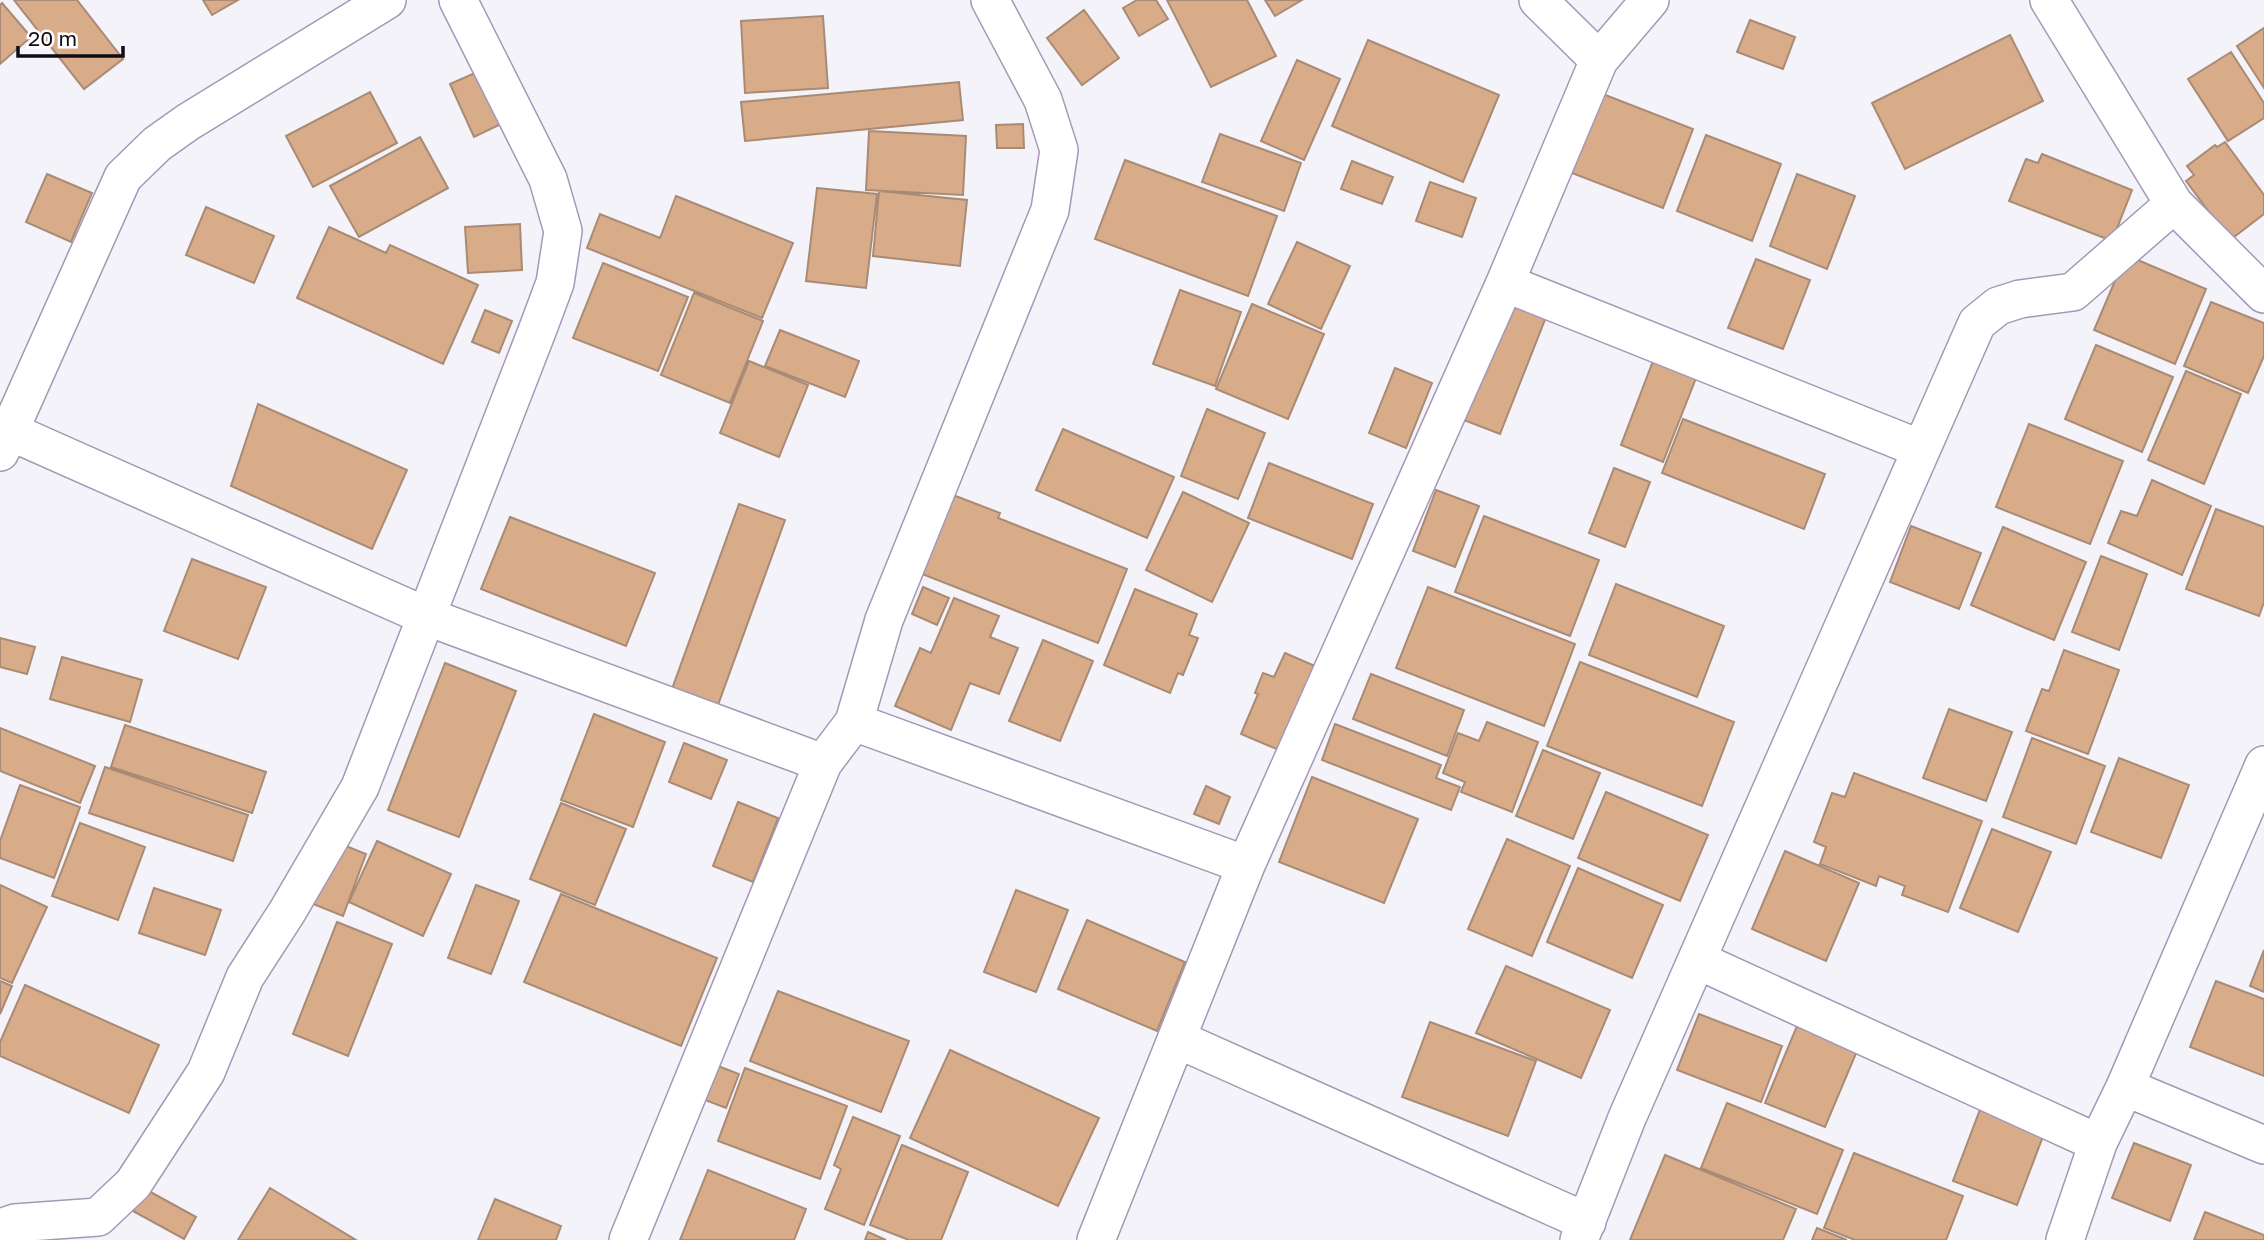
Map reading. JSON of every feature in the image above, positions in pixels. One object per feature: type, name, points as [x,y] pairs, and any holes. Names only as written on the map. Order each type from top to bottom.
[{"type":"street","points":[[387,0],[188,122],[157,144],[123,177],[3,437],[428,617],[823,763]]},
{"type":"street","points":[[0,1228],[15,1223],[107,1229],[206,1072],[246,977],[360,787],[555,283],[563,231],[548,179],[458,0]]},
{"type":"street","points":[[628,1240],[823,763],[853,722],[884,620],[1050,211],[1059,150],[1044,100],[990,0]]},
{"type":"street","points":[[1538,0],[1599,60]]},
{"type":"street","points":[[1096,1240],[1246,865],[1506,283],[1599,60],[1650,0]]},
{"type":"street","points":[[2049,0],[2174,204],[2264,294]]},
{"type":"street","points":[[1177,1039],[1583,1231],[1627,1118],[1977,323],[1998,306],[2020,299],[2073,292],[2174,204]]},
{"type":"street","points":[[1506,283],[1921,449]]},
{"type":"street","points":[[853,722],[1246,865]]},
{"type":"street","points":[[2064,1240],[2098,1143],[2125,1087],[2264,765]]},
{"type":"street","points":[[1697,960],[2098,1143]]},
{"type":"street","points":[[2125,1087],[2264,1145]]},
{"type":"building","points":[[14,0],[77,0],[123,59],[84,89]]},
{"type":"building","points":[[203,0],[238,0],[212,15]]},
{"type":"building","points":[[1137,0],[1156,0],[1168,19],[1139,36],[1123,8]]},
{"type":"building","points":[[1167,0],[1247,0],[1276,56],[1211,87]]},
{"type":"building","points":[[1265,0],[1302,0],[1275,16]]},
{"type":"building","points":[[2,3],[31,37],[0,64],[0,5]]},
{"type":"building","points":[[1084,10],[1119,58],[1082,85],[1047,38]]},
{"type":"building","points":[[823,16],[828,88],[745,93],[741,21]]},
{"type":"building","points":[[1750,20],[1795,37],[1783,69],[1737,52]]},
{"type":"building","points":[[2264,28],[2264,88],[2237,46]]},
{"type":"building","points":[[2010,35],[2043,101],[1905,169],[1872,103]]},
{"type":"building","points":[[1368,40],[1499,95],[1463,182],[1332,126]]},
{"type":"building","points":[[2231,52],[2264,103],[2264,118],[2228,141],[2188,79]]},
{"type":"building","points":[[1297,60],[1340,79],[1304,160],[1261,141]]},
{"type":"building","points":[[477,72],[501,124],[474,137],[450,84]]},
{"type":"building","points":[[959,82],[963,120],[745,141],[741,102]]},
{"type":"building","points":[[1595,91],[1693,129],[1663,208],[1564,170]]},
{"type":"building","points":[[370,92],[397,143],[313,187],[286,136]]},
{"type":"building","points":[[1023,124],[1024,148],[997,148],[996,125]]},
{"type":"building","points":[[869,131],[966,136],[963,195],[866,190]]},
{"type":"building","points":[[1220,134],[1301,163],[1284,211],[1202,182]]},
{"type":"building","points":[[1706,135],[1781,164],[1752,241],[1677,211]]},
{"type":"building","points":[[420,137],[448,188],[359,237],[330,186]]},
{"type":"building","points":[[2225,142],[2264,195],[2264,214],[2230,240],[2186,181],[2194,175],[2187,166],[2215,145],[2217,147]]},
{"type":"building","points":[[2042,154],[2132,190],[2112,241],[2009,201],[2026,159],[2038,163]]},
{"type":"building","points":[[1125,160],[1277,216],[1248,296],[1095,239]]},
{"type":"building","points":[[1352,161],[1393,177],[1382,204],[1341,189]]},
{"type":"building","points":[[47,174],[92,193],[71,242],[26,222]]},
{"type":"building","points":[[1797,174],[1855,196],[1827,269],[1770,246]]},
{"type":"building","points":[[1430,182],[1476,198],[1462,237],[1416,221]]},
{"type":"building","points":[[817,188],[877,194],[866,288],[806,281]]},
{"type":"building","points":[[879,191],[967,200],[960,266],[873,256]]},
{"type":"building","points":[[676,196],[793,243],[762,318],[587,248],[600,214],[660,238]]},
{"type":"building","points":[[206,207],[274,236],[254,283],[186,255]]},
{"type":"building","points":[[520,224],[522,270],[468,273],[465,227]]},
{"type":"building","points":[[329,227],[386,253],[390,245],[478,285],[443,364],[297,298]]},
{"type":"building","points":[[1297,242],[1350,266],[1321,329],[1268,304]]},
{"type":"building","points":[[2126,255],[2206,289],[2175,364],[2094,330]]},
{"type":"building","points":[[1756,259],[1810,280],[1783,349],[1728,328]]},
{"type":"building","points":[[603,263],[688,297],[658,371],[573,338]]},
{"type":"building","points":[[1180,290],[1241,312],[1215,386],[1153,364]]},
{"type":"building","points":[[694,293],[763,321],[730,403],[661,375]]},
{"type":"building","points":[[1507,302],[1546,317],[1500,434],[1461,419]]},
{"type":"building","points":[[2211,302],[2264,323],[2264,356],[2248,393],[2184,366]]},
{"type":"building","points":[[1252,304],[1324,334],[1288,419],[1216,389]]},
{"type":"building","points":[[485,310],[512,321],[499,353],[472,342]]},
{"type":"building","points":[[780,330],[859,361],[845,397],[765,366]]},
{"type":"building","points":[[2096,345],[2173,377],[2142,452],[2065,419]]},
{"type":"building","points":[[749,361],[808,385],[779,457],[720,433]]},
{"type":"building","points":[[1653,361],[1696,378],[1663,462],[1621,445]]},
{"type":"building","points":[[1395,368],[1432,383],[1406,448],[1369,433]]},
{"type":"building","points":[[2186,371],[2241,394],[2204,484],[2148,460]]},
{"type":"building","points":[[258,404],[407,470],[372,549],[231,486]]},
{"type":"building","points":[[1207,409],[1265,433],[1238,499],[1181,476]]},
{"type":"building","points":[[1683,419],[1825,474],[1804,529],[1662,473]]},
{"type":"building","points":[[2029,424],[2123,461],[2090,544],[1996,507]]},
{"type":"building","points":[[1063,429],[1174,477],[1147,538],[1036,490]]},
{"type":"building","points":[[1269,463],[1373,504],[1352,559],[1248,518]]},
{"type":"building","points":[[1614,468],[1650,482],[1625,547],[1589,533]]},
{"type":"building","points":[[2152,480],[2211,506],[2182,575],[2108,543],[2121,511],[2137,516]]},
{"type":"building","points":[[1436,490],[1479,506],[1455,567],[1413,551]]},
{"type":"building","points":[[1183,492],[1249,523],[1212,602],[1146,570]]},
{"type":"building","points":[[953,495],[1000,513],[998,518],[1127,569],[1098,643],[922,574]]},
{"type":"building","points":[[739,504],[785,520],[718,705],[672,689]]},
{"type":"building","points":[[2216,509],[2264,527],[2264,602],[2259,616],[2186,589]]},
{"type":"building","points":[[1484,516],[1599,560],[1570,636],[1455,592]]},
{"type":"building","points":[[510,517],[655,573],[626,646],[481,589]]},
{"type":"building","points":[[1911,526],[1981,553],[1959,609],[1890,582]]},
{"type":"building","points":[[2003,527],[2086,562],[2054,640],[1971,605]]},
{"type":"building","points":[[2101,556],[2147,574],[2119,650],[2072,632]]},
{"type":"building","points":[[192,559],[266,587],[238,659],[164,631]]},
{"type":"building","points":[[1616,584],[1724,626],[1697,697],[1589,655]]},
{"type":"building","points":[[923,587],[949,598],[937,625],[912,614]]},
{"type":"building","points":[[1428,587],[1575,644],[1544,726],[1396,668]]},
{"type":"building","points":[[1135,589],[1197,614],[1189,635],[1198,638],[1183,675],[1178,673],[1170,693],[1104,665]]},
{"type":"building","points":[[954,598],[999,616],[990,637],[1018,648],[999,694],[970,683],[951,730],[895,706],[920,648],[931,653]]},
{"type":"building","points":[[0,638],[35,647],[27,674],[0,667]]},
{"type":"building","points":[[1043,640],[1093,661],[1060,741],[1009,721]]},
{"type":"building","points":[[2064,650],[2119,670],[2088,754],[2026,731],[2042,689],[2049,691]]},
{"type":"building","points":[[1285,653],[1315,666],[1279,750],[1241,734],[1258,694],[1255,693],[1263,673],[1274,677]]},
{"type":"building","points":[[62,657],[142,680],[130,722],[50,699]]},
{"type":"building","points":[[1580,662],[1734,722],[1702,806],[1547,746]]},
{"type":"building","points":[[445,663],[516,691],[459,837],[388,810]]},
{"type":"building","points":[[1371,674],[1464,710],[1447,756],[1353,719]]},
{"type":"building","points":[[1949,709],[2012,732],[1986,801],[1923,778]]},
{"type":"building","points":[[594,714],[665,742],[633,827],[561,800]]},
{"type":"building","points":[[1487,722],[1538,742],[1512,812],[1461,792],[1465,782],[1443,773],[1458,733],[1479,741]]},
{"type":"building","points":[[1335,724],[1441,765],[1436,778],[1460,787],[1451,810],[1322,760]]},
{"type":"building","points":[[125,725],[266,772],[252,813],[111,767]]},
{"type":"building","points":[[0,728],[95,766],[80,803],[0,771]]},
{"type":"building","points":[[2032,738],[2105,766],[2076,844],[2003,817]]},
{"type":"building","points":[[684,743],[727,760],[711,799],[669,782]]},
{"type":"building","points":[[1543,750],[1600,773],[1573,839],[1516,816]]},
{"type":"building","points":[[2119,758],[2189,785],[2161,858],[2091,832]]},
{"type":"building","points":[[105,767],[248,815],[233,861],[89,813]]},
{"type":"building","points":[[1854,773],[1982,821],[1948,912],[1902,895],[1905,886],[1879,876],[1876,886],[1820,864],[1826,847],[1814,842],[1832,793],[1845,797]]},
{"type":"building","points":[[1312,777],[1418,819],[1384,903],[1279,862]]},
{"type":"building","points":[[20,785],[80,807],[54,878],[0,858],[0,841]]},
{"type":"building","points":[[1206,786],[1230,797],[1219,824],[1194,814]]},
{"type":"building","points":[[1606,792],[1708,835],[1680,901],[1578,858]]},
{"type":"building","points":[[738,802],[778,818],[753,882],[713,866]]},
{"type":"building","points":[[561,803],[626,829],[595,905],[530,879]]},
{"type":"building","points":[[80,823],[145,847],[118,920],[52,896]]},
{"type":"building","points":[[1992,829],[2051,852],[2018,932],[1960,908]]},
{"type":"building","points":[[1507,839],[1570,866],[1532,956],[1468,929]]},
{"type":"building","points":[[377,841],[451,874],[423,936],[349,902]]},
{"type":"building","points":[[336,842],[366,854],[343,916],[313,904]]},
{"type":"building","points":[[1785,851],[1859,883],[1826,961],[1752,929]]},
{"type":"building","points":[[1578,868],[1663,905],[1632,978],[1547,942]]},
{"type":"building","points":[[0,885],[47,907],[12,983],[0,978]]},
{"type":"building","points":[[476,885],[519,901],[491,974],[448,958]]},
{"type":"building","points":[[154,888],[221,910],[205,955],[139,933]]},
{"type":"building","points":[[1016,890],[1068,910],[1036,992],[984,972]]},
{"type":"building","points":[[561,894],[717,958],[681,1046],[524,982]]},
{"type":"building","points":[[1087,920],[1185,962],[1157,1031],[1058,989]]},
{"type":"building","points":[[337,922],[392,944],[348,1056],[293,1034]]},
{"type":"building","points":[[2264,950],[2264,992],[2250,986]]},
{"type":"building","points":[[1506,966],[1610,1010],[1581,1078],[1476,1033]]},
{"type":"building","points":[[0,981],[12,986],[0,1014]]},
{"type":"building","points":[[2216,981],[2264,999],[2264,1076],[2190,1047]]},
{"type":"building","points":[[25,985],[159,1045],[129,1113],[0,1056],[0,1042]]},
{"type":"building","points":[[778,991],[909,1041],[881,1112],[750,1061]]},
{"type":"building","points":[[1699,1014],[1782,1046],[1761,1102],[1677,1070]]},
{"type":"building","points":[[1802,1014],[1862,1039],[1825,1127],[1765,1103]]},
{"type":"building","points":[[1430,1022],[1536,1061],[1508,1136],[1402,1097]]},
{"type":"building","points":[[950,1050],[1099,1118],[1058,1206],[910,1138]]},
{"type":"building","points":[[718,1066],[739,1074],[726,1108],[705,1100]]},
{"type":"building","points":[[745,1068],[847,1106],[820,1179],[718,1141]]},
{"type":"building","points":[[1984,1099],[2048,1123],[2017,1205],[1953,1181]]},
{"type":"building","points":[[1727,1103],[1843,1150],[1817,1214],[1701,1168]]},
{"type":"building","points":[[853,1117],[900,1136],[864,1225],[825,1209],[841,1169],[834,1165]]},
{"type":"building","points":[[2134,1143],[2191,1165],[2170,1221],[2112,1198]]},
{"type":"building","points":[[902,1145],[968,1172],[941,1240],[909,1240],[870,1225]]},
{"type":"building","points":[[1854,1153],[1963,1196],[1946,1240],[1855,1240],[1824,1228]]},
{"type":"building","points":[[1665,1155],[1796,1209],[1783,1240],[1630,1240]]},
{"type":"building","points":[[708,1170],[806,1209],[794,1240],[680,1240]]},
{"type":"building","points":[[270,1188],[356,1240],[238,1240]]},
{"type":"building","points":[[145,1189],[196,1217],[184,1239],[133,1211]]},
{"type":"building","points":[[495,1199],[561,1226],[556,1240],[478,1240]]},
{"type":"building","points":[[2205,1212],[2264,1235],[2264,1240],[2194,1240]]},
{"type":"building","points":[[1817,1228],[1847,1240],[1812,1240]]},
{"type":"building","points":[[868,1232],[886,1240],[865,1240]]}]
